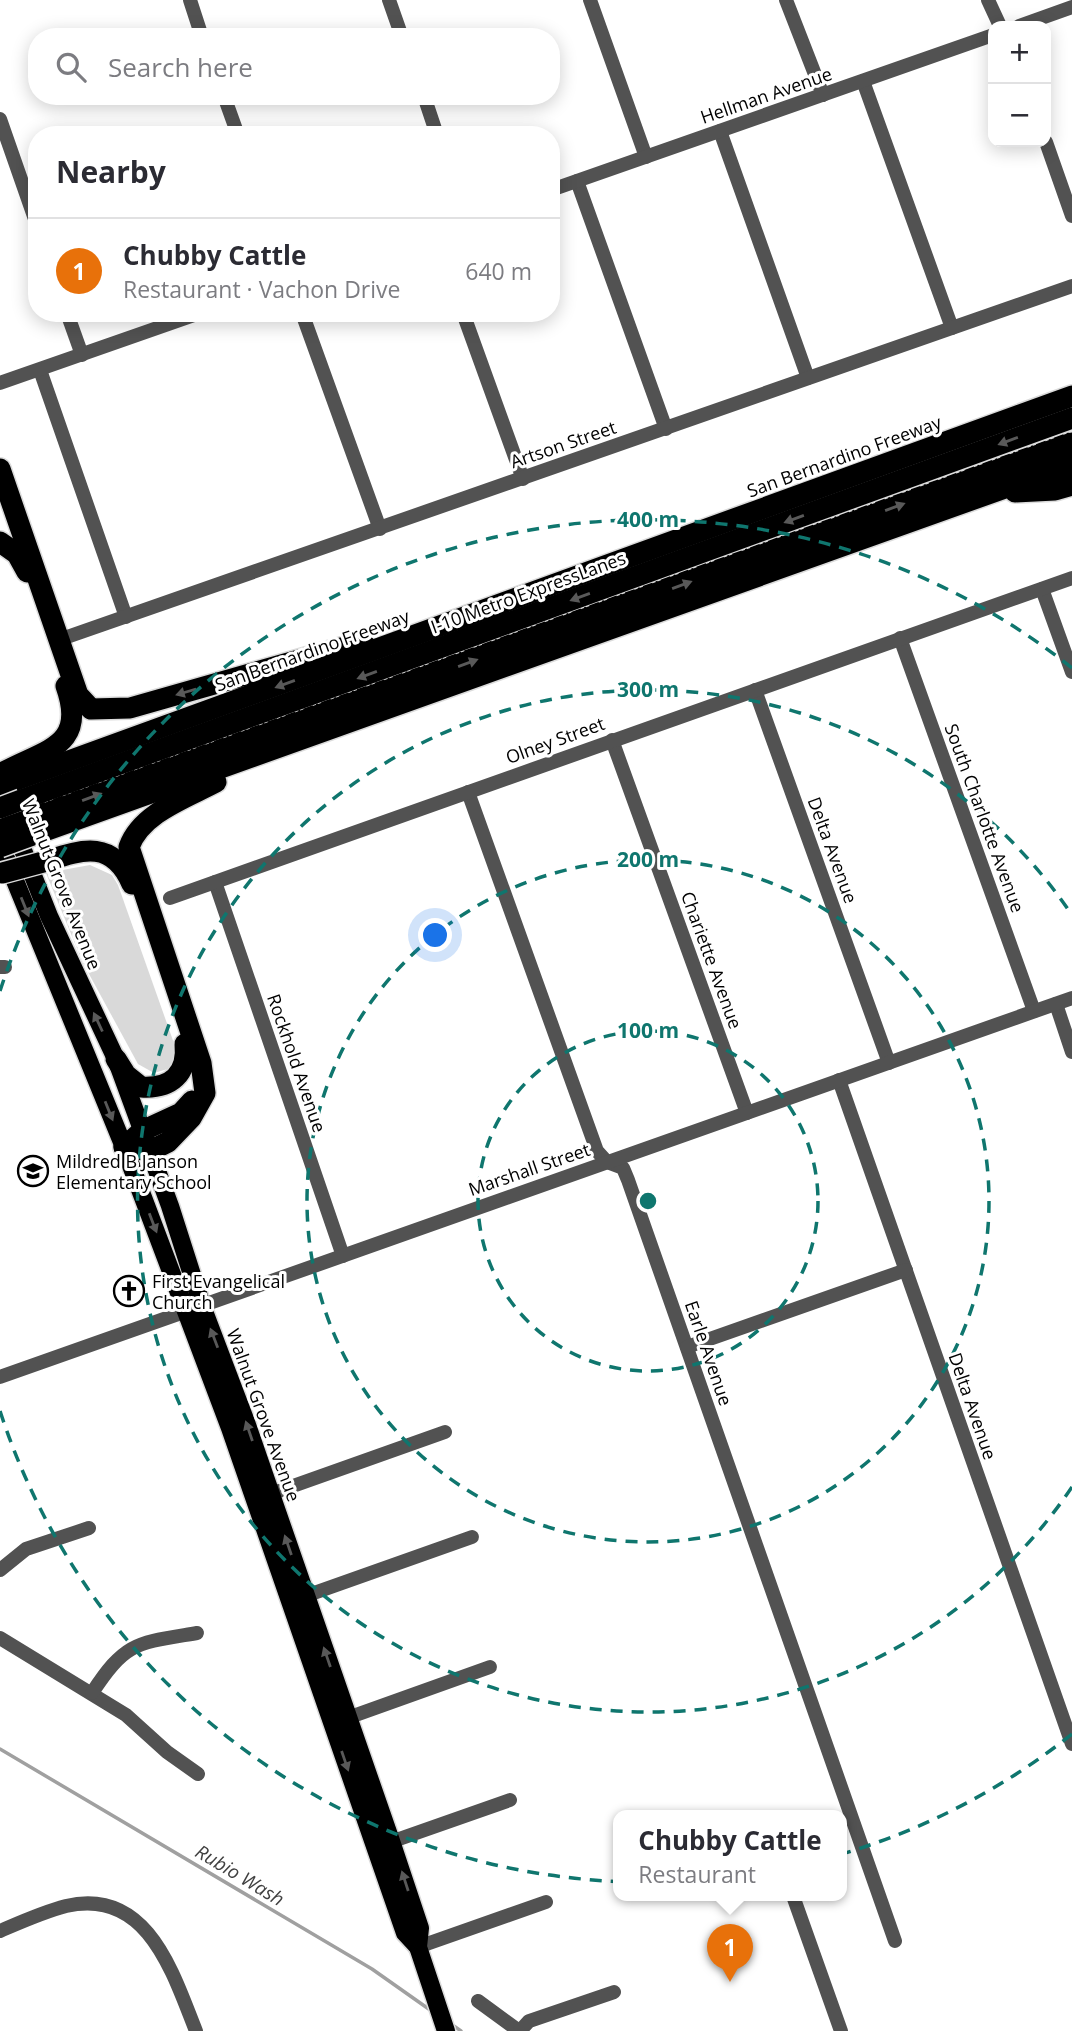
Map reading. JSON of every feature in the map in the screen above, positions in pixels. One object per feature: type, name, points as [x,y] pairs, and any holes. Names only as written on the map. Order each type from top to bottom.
[{"type":"highway","name":"San Bernardino Freeway","points":[[13,794],[419,636],[1072,396]]},
{"type":"highway","name":"I-10 Metro ExpressLanes","points":[[0,808],[13,794],[1072,418]]},
{"type":"highway","name":"I-10 Metro ExpressLanes","points":[[13,794],[1072,443]]},
{"type":"highway","name":"San Bernardino Freeway","points":[[13,794],[267,754],[1072,464]]},
{"type":"highway","points":[[0,470],[78,695],[91,709],[130,708],[341,648],[419,636]]},
{"type":"highway","points":[[991,493],[1055,490],[1072,485]]},
{"type":"highway","points":[[0,492],[74,716],[72,727],[13,794]]},
{"type":"highway","points":[[0,542],[17,554],[27,572]]},
{"type":"highway","points":[[124,1147],[146,1141],[167,1142],[196,1112],[205,1093],[205,1077],[129,847],[133,836],[151,818],[267,754]]},
{"type":"highway","name":"San Bernardino Freeway","points":[[0,845],[13,794]]},
{"type":"highway","name":"I-10 Metro ExpressLanes","points":[[0,830],[13,794]]},
{"type":"highway","points":[[1,873],[90,850],[109,855],[121,864],[131,881],[186,1044],[195,1081],[193,1100],[146,1141]]},
{"type":"highway","points":[[116,1059],[126,1075],[141,1087],[161,1085],[178,1077],[185,1067],[186,1044]]},
{"type":"main road","name":"Walnut Grove Avenue","points":[[13,794],[49,916],[116,1059],[146,1141],[194,1309]]},
{"type":"main road","name":"Walnut Grove Avenue","points":[[0,845],[194,1309],[383,1844],[420,1928],[418,1947],[446,2031]]},
{"type":"street","points":[[190,0],[199,28]]},
{"type":"street","points":[[389,0],[399,28]]},
{"type":"street","points":[[590,0],[646,157]]},
{"type":"street","points":[[786,0],[823,95]]},
{"type":"street","points":[[988,0],[998,21]]},
{"type":"street","points":[[1033,21],[1072,8]]},
{"type":"street","name":"Hellman Avenue","points":[[560,187],[988,37]]},
{"type":"street","points":[[863,81],[952,328]]},
{"type":"street","points":[[227,105],[235,126]]},
{"type":"street","points":[[427,105],[434,126]]},
{"type":"street","points":[[0,119],[28,199]]},
{"type":"street","points":[[719,131],[808,378]]},
{"type":"street","points":[[1048,147],[1072,216]]},
{"type":"street","points":[[577,181],[666,429]]},
{"type":"street","name":"Artson Street","points":[[67,637],[1072,286]]},
{"type":"street","points":[[70,322],[82,355]]},
{"type":"street","points":[[0,383],[175,322]]},
{"type":"street","points":[[305,322],[380,529]]},
{"type":"street","points":[[466,322],[523,479]]},
{"type":"street","points":[[40,370],[126,617]]},
{"type":"street","name":"Olney Street","points":[[170,898],[1072,578]]},
{"type":"street","points":[[1042,589],[1072,672]]},
{"type":"street","name":"South Charlotte Avenue","points":[[900,638],[1034,1011]]},
{"type":"street","name":"Delta Avenue","points":[[755,690],[890,1063]]},
{"type":"street","name":"Chariette Avenue","points":[[612,740],[747,1113]]},
{"type":"street","name":"Earle Avenue","points":[[468,792],[597,1151],[607,1162],[623,1168],[895,1941]]},
{"type":"street","name":"Rockhold Avenue","points":[[215,882],[343,1256]]},
{"type":"street","name":"Marshall Street","points":[[0,1377],[1072,998]]},
{"type":"street","points":[[1056,1004],[1072,1052]]},
{"type":"street","name":"Delta Avenue","points":[[839,1080],[1072,1744]]},
{"type":"street","points":[[687,1347],[906,1270]]},
{"type":"street","points":[[262,1497],[445,1432]]},
{"type":"street","points":[[0,1570],[26,1549],[89,1528]]},
{"type":"street","points":[[298,1599],[472,1537]]},
{"type":"street","points":[[92,1693],[121,1653],[163,1639],[197,1633]]},
{"type":"street","points":[[0,1638],[126,1715],[167,1752],[198,1773]]},
{"type":"street","points":[[340,1721],[490,1667]]},
{"type":"street","points":[[383,1844],[510,1800]]},
{"type":"street","points":[[795,1901],[841,2031]]},
{"type":"street","points":[[418,1947],[546,1902]]},
{"type":"street","points":[[0,1931],[68,1906],[113,1909],[153,1936],[168,1963],[196,2031]]},
{"type":"street","points":[[478,2001],[520,2031],[529,2021],[614,1992]]},
{"type":"shaded area","points":[[90,865],[112,875],[118,885],[176,1049],[176,1060],[171,1068],[154,1073],[138,1064],[83,963],[46,873]]},
{"type":"waterway","name":"Rubio Wash","points":[[0,1749],[372,1969],[433,2012]]},
{"type":"waterway","name":"Rubio Wash","points":[[451,2024],[461,2031]]},
{"type":"railway","points":[[0,820],[1072,433]]},
{"type":"place","name":"Mildred B Janson Elementary School","points":[[33,1171]]},
{"type":"place","name":"First Evangelical Church","points":[[129,1291]]},
{"type":"place","name":"Chubby Cattle","points":[[730,1982]]}]
